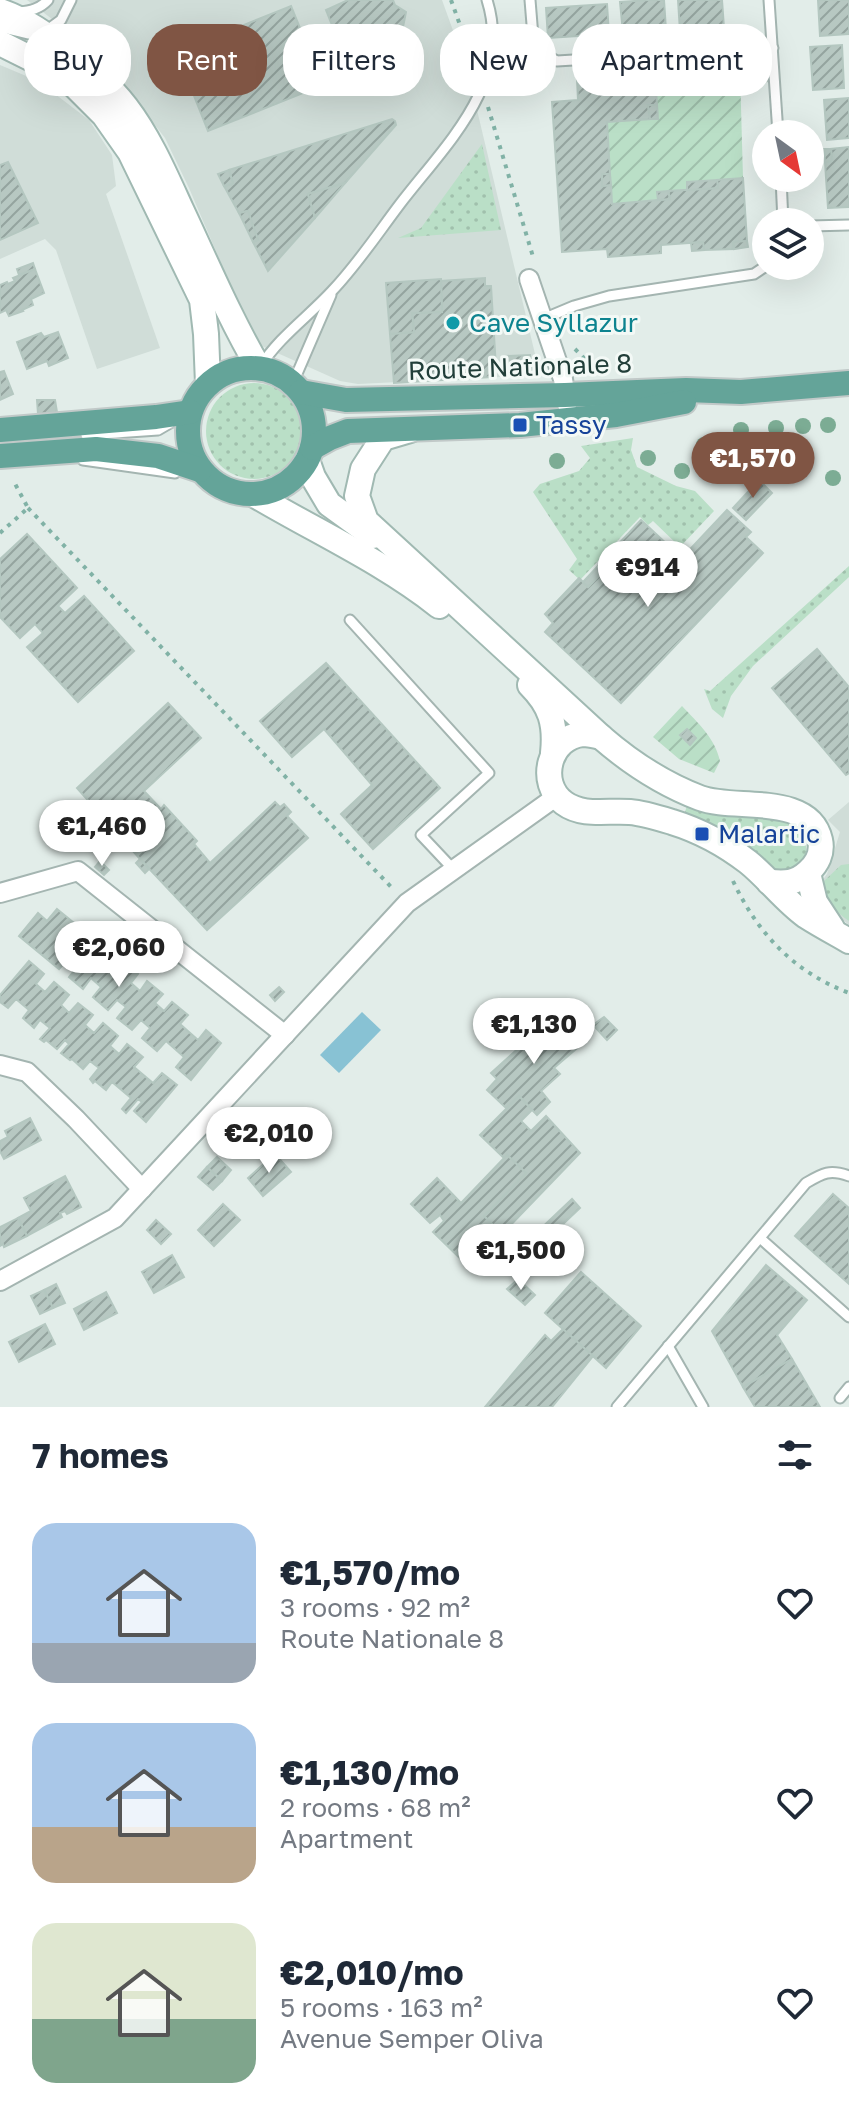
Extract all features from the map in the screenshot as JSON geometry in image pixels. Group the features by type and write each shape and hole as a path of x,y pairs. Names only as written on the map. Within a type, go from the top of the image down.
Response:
{"main road":[{"path":"5,442 158,456 206,475 224,489 253,494 269,491 285,484 298,473 310,454 313,418 309,404 297,387 277,373 259,368 241,368 223,374 208,384 197,397 187,427 193,457 206,475"},
{"name":"Route Nationale 8","path":"310,454 330,438 348,431 520,425 616,415 741,392 849,383"},
{"name":"Route Nationale 8","path":"297,387 346,400 686,390 741,392"},
{"path":"5,442 190,412"}],"street":[{"path":"1,17 29,24"},
{"path":"0,43 48,67 74,85 104,115 130,152 202,300 208,384"},
{"path":"116,96 139,125 164,172 238,331 259,368"},
{"path":"532,272 543,319 563,379 569,420"},
{"path":"413,429 383,438 363,469 357,496 366,521 601,737 645,771 704,800 769,806 806,817 819,836 821,847 818,860 808,873 790,884 769,882"},
{"path":"310,454 313,477 329,504 423,573"},
{"path":"253,494 374,561 437,603 544,699 555,730 549,781 557,796 566,804 590,812 632,812 673,822 723,845 748,862 806,915 842,937"},
{"path":"553,753 570,738 584,734 601,737"},
{"path":"0,1281 115,1218 407,903 557,796"},
{"path":"0,893 78,871 285,1035"},
{"path":"808,873 815,902 842,937"},
{"path":"0,1065 27,1072 142,1189"}],"lane":[{"path":"1,17 30,11 48,0"},
{"path":"55,24 61,20 71,0"},
{"path":"259,368 269,353 333,290 471,112 491,61 494,21 487,0"},
{"path":"530,0 534,49 557,61 773,48"},
{"path":"769,0 777,120"},
{"path":"824,226 849,225"},
{"path":"543,319 609,296 752,274"},
{"path":"297,387 333,290"},
{"path":"79,435 158,430 190,412"},
{"path":"0,441 5,442"},
{"path":"0,467 84,459 206,475"},
{"path":"350,620 489,773 421,835 453,869"},
{"path":"617,1407 806,1183 823,1173 839,1172 849,1176"},
{"path":"760,1238 849,1317"},
{"path":"668,1346 703,1407"},
{"path":"840,1398 849,1387"}],"path":[{"path":"451,0 460,24"},
{"path":"501,148 532,272"},
{"path":"13,480 28,508 407,903"},
{"path":"0,533 28,508"},
{"path":"748,911 756,924 804,970 849,993"}],"shaded area":[{"path":"27,0 442,0 451,24 440,24 440,96 474,96 540,375 358,384 340,381 255,343 165,138 131,94 131,24 59,24"},
{"path":"0,65 24,75 24,96 58,96 89,120 112,155 116,186 106,194 160,348 97,369 56,250 45,239 0,259"},
{"path":"849,802 849,925 836,914 822,894 822,881 840,832 828,820"}],"green space":[{"path":"656,96 741,96 743,178 687,182 687,190 658,192 658,200 612,204 607,122 658,119"},
{"path":"482,144 501,230 398,238 421,228"},
{"path":"254,383 272,387 288,397 298,413 302,431 298,449 288,465 272,475 254,479 236,475 220,465 210,449 206,431 210,413 220,397 236,387"},
{"path":"633,438 631,450 637,467 676,486 695,491 714,511 680,547 653,521 648,525 640,517 580,580 569,570 577,559 533,492 540,484 579,471 590,458 581,446"},
{"path":"849,566 849,577 753,666 731,696 723,718 712,709 704,689 710,691"},
{"path":"682,706 714,745 720,761 714,773 679,759 653,737"},
{"path":"688,802 792,820 806,834 804,860 783,873 772,870 683,819"},
{"path":"849,864 849,921 831,904 824,881 841,865"}],"water":[{"path":"362,1012 381,1030 339,1073 320,1055"}],"building":[{"path":"348,0 393,0 406,12 404,24 332,24 326,10"},
{"path":"664,0 666,24 622,24 620,2"},
{"path":"678,0 722,0 724,24 680,24"},
{"path":"818,0 849,0 849,34 820,36"},
{"path":"607,4 608,24 572,24 572,36 556,37 556,24 547,24 546,8"},
{"path":"291,6 298,24 283,24 283,96 296,96 208,131 194,96 267,96 267,24 246,24"},
{"path":"842,45 844,88 813,90 810,47"},
{"path":"578,96 656,96 657,105 648,105 650,119 607,122 610,174 602,174 602,186 611,185 612,204 670,199 668,191 718,188 717,180 743,178 747,241 733,242 734,249 704,250 703,242 661,245 661,253 608,257 607,249 562,252 552,102 578,100"},
{"path":"849,98 849,138 827,140 824,100"},
{"path":"648,105 657,105 658,119 650,119"},
{"path":"392,119 396,125 345,183 308,194 315,218 268,271 253,242 258,240 248,211 239,213 224,186 233,184 229,170"},
{"path":"849,147 849,207 828,208 825,162 832,161 831,149"},
{"path":"824,149 831,149 832,161 825,162"},
{"path":"8,162 38,223 0,240 0,165"},
{"path":"229,170 233,184 224,186 218,174"},
{"path":"602,174 610,174 611,185 602,186"},
{"path":"717,180 718,188 687,190 687,182"},
{"path":"345,183 315,218 308,194"},
{"path":"668,191 670,199 658,200 657,192"},
{"path":"248,211 258,240 253,242 239,213"},
{"path":"747,241 748,247 734,249 733,242"},
{"path":"703,242 704,250 692,251 691,243"},
{"path":"33,263 35,269 19,275 17,269"},
{"path":"35,269 44,293 31,299 33,305 23,311 9,316 6,310 0,313 0,285 15,281 13,278"},
{"name":"Cave Syllazur","path":"485,278 485,286 491,286 496,368 491,369 491,377 394,383 390,334 414,332 412,313 442,312 441,281"},
{"path":"441,279 442,312 412,313 414,332 390,334 386,283"},
{"path":"58,332 68,358 49,366 47,361 27,369 17,342 41,333 44,337"},
{"path":"530,355 531,375 507,376 506,356"},
{"path":"4,371 13,394 0,400 0,372"},
{"path":"37,400 55,400 57,412 38,414"},
{"path":"759,480 772,493 746,520 733,508"},
{"path":"727,510 751,532 746,537 763,553 621,703 545,632 553,623 545,614 579,578 588,587 613,561 648,594"},
{"path":"641,520 669,546 635,582 613,561 588,587 583,582"},
{"path":"27,534 77,588 58,606 65,613 84,596 134,651 78,702 27,647 43,633 35,624 20,638 0,617 0,559"},
{"path":"817,649 849,687 849,773 846,775 772,688"},
{"path":"326,663 440,788 373,849 341,814 372,785 324,729 292,757 260,721"},
{"path":"168,703 201,738 144,791 161,809 164,805 197,841 194,844 210,863 275,802 280,807 284,804 291,812 287,816 308,838 207,930 77,788"},
{"path":"687,729 696,738 690,745 680,735"},
{"path":"140,859 149,869 145,873 136,863"},
{"path":"100,861 109,870 104,875 95,867"},
{"path":"57,909 84,931 77,939 90,949 98,940 113,953 106,962 115,970 123,961 138,974 131,983 140,991 147,981 163,994 155,1003 164,1011 172,1002 188,1015 180,1024 198,1040 206,1030 221,1043 191,1080 176,1067 184,1057 166,1041 157,1051 142,1038 150,1028 141,1020 132,1030 117,1018 126,1007 117,1000 108,1010 93,997 101,987 91,978 83,989 69,977 77,967 68,959 59,969 19,936 38,913 47,921"},
{"path":"29,961 44,974 36,984 45,992 54,982 69,995 61,1005 69,1013 78,1003 93,1015 85,1025 94,1033 103,1023 118,1036 110,1046 119,1054 127,1044 143,1057 134,1067 153,1083 162,1073 177,1085 146,1122 134,1111 142,1102 138,1099 126,1113 122,1109 131,1098 112,1082 106,1090 90,1079 99,1068 90,1061 83,1069 61,1053 69,1044 65,1040 57,1049 40,1039 50,1028 40,1020 34,1028 23,1018 29,1010 16,999 8,1008 0,1002 0,995"},
{"path":"279,987 284,992 275,1001 270,995"},
{"path":"555,1015 582,1044 554,1068 560,1074 541,1091 550,1102 537,1115 519,1096 506,1108 487,1090 497,1079 491,1073"},
{"path":"604,1017 617,1030 607,1040 593,1025"},
{"path":"519,1096 532,1110 521,1121 531,1131 546,1116 580,1153 502,1234 484,1216 526,1173 507,1155 504,1158 480,1135"},
{"path":"30,1118 41,1140 4,1159 0,1141 8,1137 5,1131"},
{"path":"275,1154 291,1172 263,1196 248,1178"},
{"path":"507,1155 526,1173 484,1216 502,1234 470,1268 433,1232 444,1221 440,1215 430,1223 411,1204 437,1178 461,1203"},
{"path":"217,1157 231,1170 222,1181 207,1167"},
{"path":"207,1167 222,1181 213,1190 198,1177"},
{"path":"65,1176 81,1207 67,1214 65,1211 60,1213 62,1217 27,1236 18,1218 31,1211 24,1198"},
{"path":"833,1194 849,1208 849,1284 795,1236"},
{"path":"572,1199 580,1208 543,1243 535,1234"},
{"path":"223,1204 240,1220 214,1246 198,1230"},
{"path":"18,1218 27,1236 0,1246 0,1227"},
{"path":"156,1220 171,1234 161,1244 147,1230"},
{"path":"538,1237 542,1242 535,1250 538,1254 520,1270 511,1260"},
{"path":"172,1255 184,1277 154,1293 142,1272"},
{"path":"766,1265 807,1300 777,1335 792,1359 743,1387 712,1331"},
{"path":"581,1272 641,1326 606,1368 545,1313"},
{"path":"518,1279 535,1295 525,1305 507,1289"},
{"path":"56,1284 65,1303 53,1308 44,1290"},
{"path":"44,1290 53,1308 40,1314 31,1296"},
{"path":"106,1292 117,1313 84,1330 74,1309"},
{"path":"45,1324 55,1344 19,1362 9,1342"},
{"path":"563,1329 593,1356 552,1407 485,1407 545,1335 551,1341"},
{"path":"792,1359 820,1407 755,1407 743,1387"}],"place":[{"name":"Cave Syllazur","path":"453,323"},
{"name":"Tassy","path":"520,425"},
{"name":"Malartic","path":"702,834"}]}
